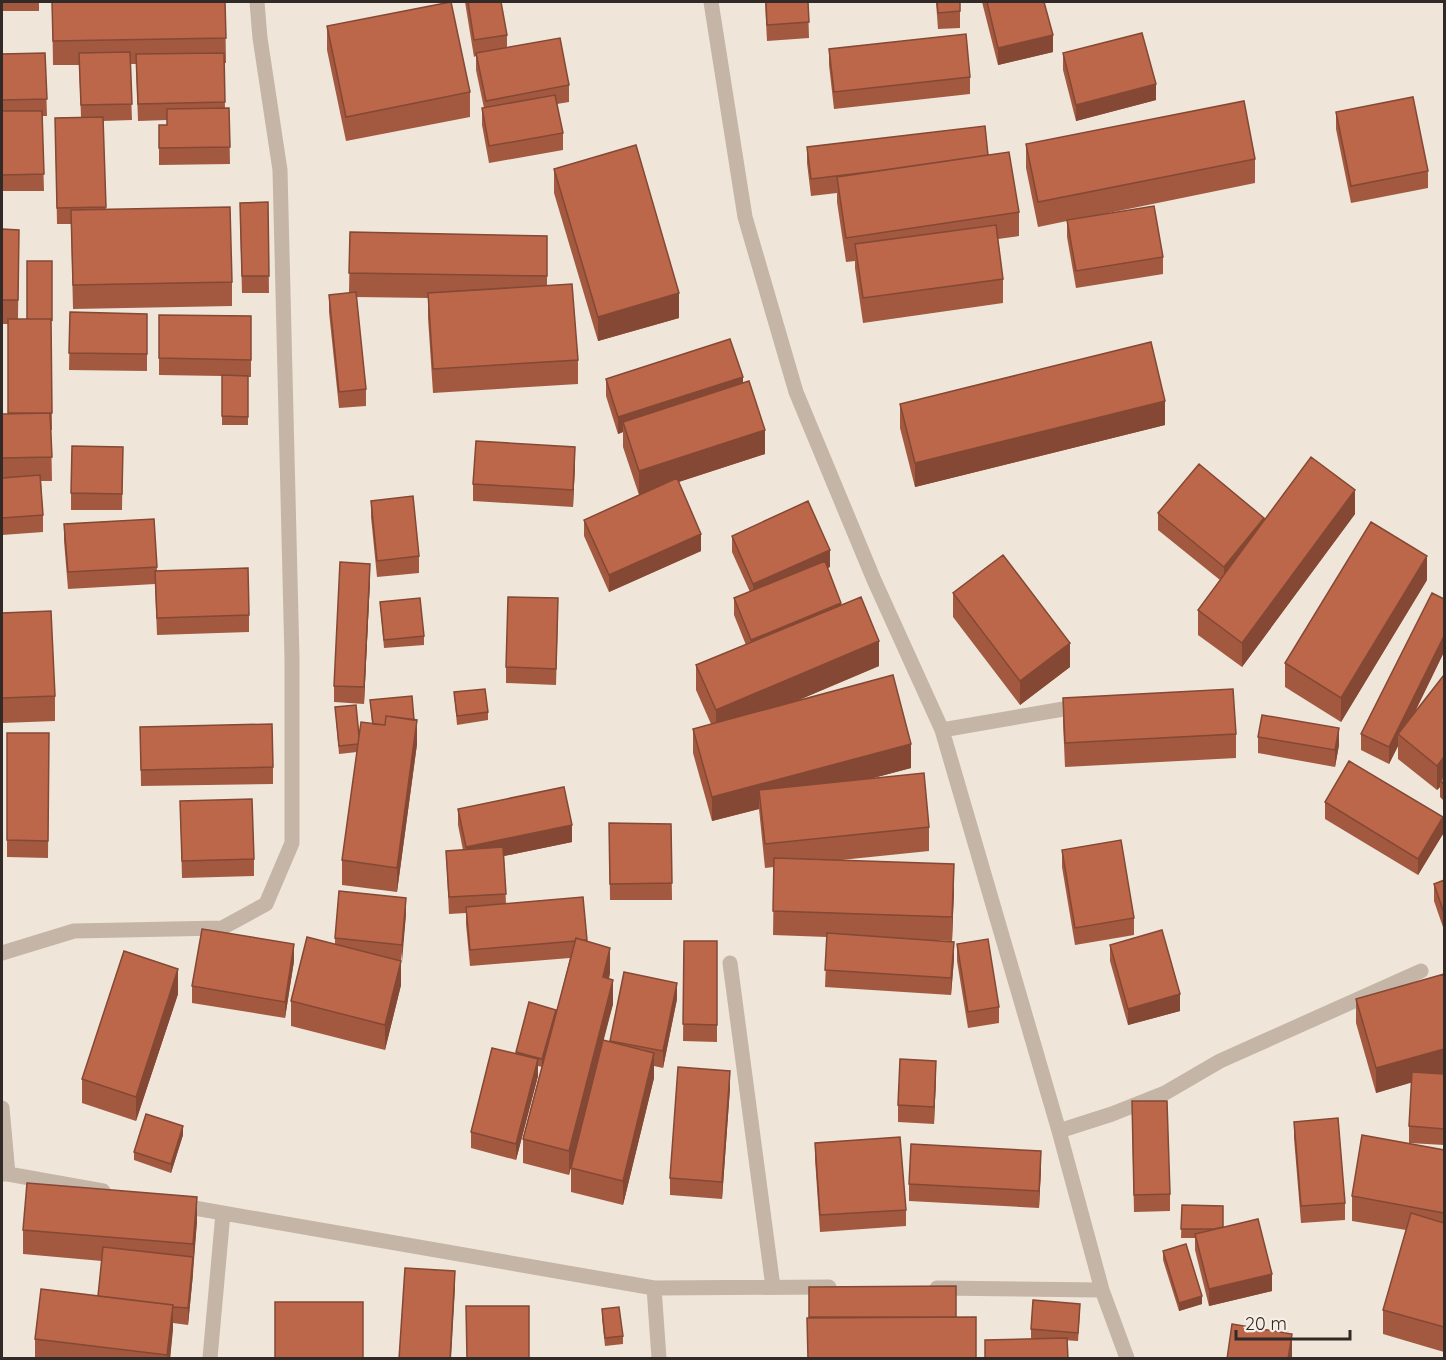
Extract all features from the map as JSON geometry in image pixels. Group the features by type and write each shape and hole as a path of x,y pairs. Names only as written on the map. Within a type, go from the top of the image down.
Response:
{"street":[{"path":"2,954 74,931 222,927 266,904 292,843 292,659 280,170 260,38 257,2"},
{"path":"711,2 745,217 796,393 874,580 942,730 1059,1131 1102,1290 1127,1359"},
{"path":"942,730 1092,704"},
{"path":"730,963 773,1287"},
{"path":"1059,1131 1112,1114 1165,1093 1220,1061 1421,971"},
{"path":"2,1108 5,1174 119,1194"},
{"path":"165,1203 654,1288 844,1287"},
{"path":"210,1359 223,1213"},
{"path":"654,1288 659,1359"},
{"path":"926,1288 1102,1290"}],"building":[{"path":"52,2 225,2 226,38 53,41"},
{"path":"451,2 470,92 346,117 327,26"},
{"path":"468,2 501,2 507,35 474,40"},
{"path":"766,2 808,2 809,22 767,25"},
{"path":"937,2 960,2 960,11 938,13"},
{"path":"987,2 1044,2 1053,35 998,48"},
{"path":"1142,33 1156,84 1076,105 1063,53"},
{"path":"966,34 970,77 834,92 829,49"},
{"path":"560,38 569,85 486,101 476,53"},
{"path":"130,52 132,104 81,105 79,53"},
{"path":"45,53 47,99 2,100 2,54"},
{"path":"224,53 225,102 138,104 136,54"},
{"path":"555,95 563,133 489,146 482,108"},
{"path":"1413,97 1428,171 1351,186 1336,112"},
{"path":"1244,101 1255,159 1038,202 1026,144"},
{"path":"229,108 230,147 159,148 159,125 167,125 167,109"},
{"path":"2,111 42,111 44,174 2,175"},
{"path":"103,117 106,207 57,208 55,118"},
{"path":"985,126 988,155 811,179 807,147"},
{"path":"636,145 679,293 598,317 554,169"},
{"path":"1009,152 1019,212 846,238 837,177"},
{"path":"268,202 269,276 242,276 240,203"},
{"path":"1154,206 1163,257 1076,271 1067,220"},
{"path":"230,207 232,282 73,285 71,210"},
{"path":"996,225 1003,279 863,298 855,244"},
{"path":"2,229 19,230 18,300 2,300"},
{"path":"350,232 547,236 547,276 349,273"},
{"path":"27,261 52,261 52,321 51,319 27,319"},
{"path":"572,284 578,360 433,369 428,293"},
{"path":"356,292 366,389 339,392 329,295"},
{"path":"70,312 147,314 147,354 69,353"},
{"path":"159,315 251,316 251,360 159,358"},
{"path":"8,319 51,319 52,413 8,413"},
{"path":"730,339 743,377 618,417 606,379"},
{"path":"1151,342 1165,401 915,463 900,404"},
{"path":"222,375 248,376 248,417 222,416"},
{"path":"749,381 765,430 639,471 623,422"},
{"path":"50,413 52,457 2,458 2,414"},
{"path":"476,441 575,447 573,490 473,484"},
{"path":"72,446 123,447 122,494 71,493"},
{"path":"1311,457 1355,490 1242,643 1198,610"},
{"path":"1199,464 1264,518 1224,567 1158,513"},
{"path":"40,475 43,515 2,518 2,478"},
{"path":"677,478 701,534 609,575 584,520"},
{"path":"413,496 419,556 377,561 371,501"},
{"path":"808,501 830,550 753,584 732,536"},
{"path":"154,519 157,567 68,572 64,524"},
{"path":"1371,522 1427,556 1341,698 1285,663"},
{"path":"1003,555 1070,643 1020,681 953,593"},
{"path":"825,561 841,603 751,640 734,598"},
{"path":"340,562 370,564 364,687 334,686"},
{"path":"248,568 249,615 157,618 155,571"},
{"path":"1432,593 1444,599 1444,636 1389,747 1361,734"},
{"path":"508,597 558,598 556,669 506,667"},
{"path":"861,597 879,641 716,710 696,665"},
{"path":"420,598 424,636 384,640 380,602"},
{"path":"51,611 55,696 2,698 2,613"},
{"path":"893,675 911,744 712,797 693,729"},
{"path":"1444,675 1444,757 1437,766 1398,734"},
{"path":"485,689 488,712 457,716 454,692"},
{"path":"1233,689 1236,734 1065,743 1063,698"},
{"path":"412,696 414,720 386,716 385,725 373,724 370,700"},
{"path":"356,705 358,744 339,746 335,707"},
{"path":"1262,715 1339,728 1335,750 1258,737"},
{"path":"386,716 417,720 397,868 342,860 361,722 385,725"},
{"path":"272,724 273,767 141,770 140,727"},
{"path":"7,733 49,733 48,841 7,840"},
{"path":"1349,761 1443,817 1418,859 1325,802"},
{"path":"924,773 929,827 765,844 759,790"},
{"path":"564,787 572,825 466,847 458,809"},
{"path":"252,799 254,859 182,861 180,801"},
{"path":"609,823 671,824 672,883 610,884"},
{"path":"1121,840 1134,918 1075,928 1062,850"},
{"path":"503,847 506,894 449,897 446,851"},
{"path":"774,858 954,864 952,917 773,911"},
{"path":"1444,880 1444,913 1434,884"},
{"path":"339,891 406,898 402,945 335,938"},
{"path":"583,897 587,940 576,938 575,941 470,950 466,907"},
{"path":"202,929 294,944 285,1002 192,986"},
{"path":"1162,930 1180,994 1128,1009 1110,945"},
{"path":"827,933 954,942 951,978 825,970"},
{"path":"307,937 401,961 385,1025 291,1001"},
{"path":"576,938 610,948 603,977 613,980 569,1151 523,1139"},
{"path":"988,939 999,1007 968,1012 957,944"},
{"path":"684,941 717,941 717,1025 683,1024"},
{"path":"124,951 178,969 136,1097 82,1079"},
{"path":"624,972 677,983 663,1051 610,1041"},
{"path":"1444,974 1444,1049 1376,1068 1356,999"},
{"path":"529,1002 556,1010 542,1059 516,1052"},
{"path":"603,1040 654,1053 623,1181 571,1168"},
{"path":"492,1048 538,1059 516,1144 471,1132"},
{"path":"900,1059 936,1061 934,1107 898,1105"},
{"path":"678,1067 730,1071 722,1182 670,1178"},
{"path":"1412,1072 1444,1074 1444,1129 1409,1126"},
{"path":"1132,1101 1167,1101 1170,1194 1134,1195"},
{"path":"146,1114 183,1126 171,1164 134,1152"},
{"path":"1338,1118 1345,1203 1301,1206 1294,1122"},
{"path":"1362,1135 1444,1150 1444,1213 1352,1196"},
{"path":"900,1137 906,1210 820,1215 815,1143"},
{"path":"911,1144 1041,1151 1039,1191 909,1184"},
{"path":"27,1183 197,1197 193,1244 23,1230"},
{"path":"1182,1205 1223,1206 1223,1227 1181,1229"},
{"path":"1411,1213 1444,1223 1444,1327 1383,1310"},
{"path":"1258,1219 1272,1274 1209,1289 1195,1234"},
{"path":"1186,1244 1202,1296 1179,1303 1163,1251"},
{"path":"103,1247 193,1257 188,1308 98,1296"},
{"path":"405,1268 455,1271 450,1359 399,1359"},
{"path":"956,1286 956,1317 809,1317 809,1287"},
{"path":"41,1289 173,1305 167,1355 35,1339"},
{"path":"1033,1300 1080,1304 1078,1333 1031,1329"},
{"path":"275,1302 363,1302 363,1359 275,1359"},
{"path":"466,1306 529,1306 529,1359 467,1359"},
{"path":"619,1307 623,1336 605,1338 602,1309"},
{"path":"976,1317 976,1359 808,1359 807,1318"},
{"path":"1232,1324 1292,1334 1288,1359 1227,1359"},
{"path":"1067,1338 1068,1359 985,1359 985,1340"}]}
